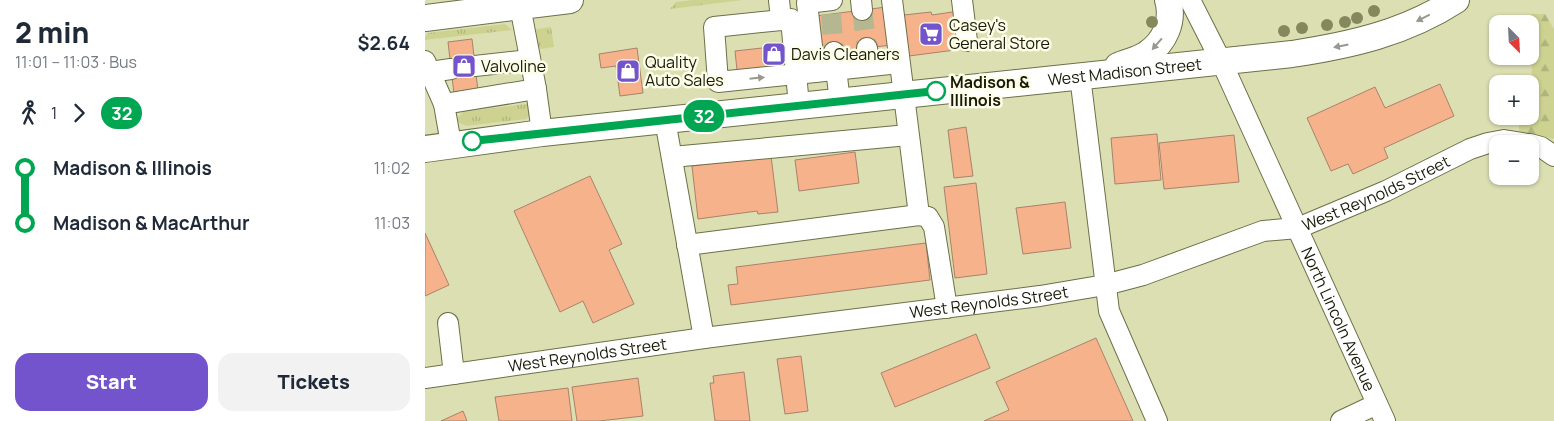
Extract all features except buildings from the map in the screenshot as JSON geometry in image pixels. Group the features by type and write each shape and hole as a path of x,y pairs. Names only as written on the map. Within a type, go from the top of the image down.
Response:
{"main road":[{"path":"425,18 504,5 570,0"},
{"path":"1089,75 1146,55 1159,43 1168,27 1171,11 1168,0"},
{"name":"West Madison Street","path":"425,148 542,133 1089,75 1223,63 1341,47 1370,40 1421,20 1456,0"}],"street":[{"path":"779,0 781,20"},
{"path":"892,0 919,216"},
{"path":"962,0 967,41"},
{"name":"North Lincoln Avenue","path":"1190,0 1223,63 1381,413"},
{"path":"799,106 806,73 807,3 830,4"},
{"path":"504,5 530,60 542,133"},
{"path":"806,73 791,19 714,27 718,82 806,73 836,61 868,57 899,62"},
{"path":"475,66 530,60"},
{"path":"836,61 840,102"},
{"path":"427,66 451,69"},
{"path":"427,66 444,104 451,144"},
{"path":"1089,75 1105,285 1109,311 1157,421"},
{"path":"444,104 536,89"},
{"path":"665,120 704,338"},
{"path":"672,157 908,135"},
{"name":"West Reynolds Street","path":"425,378 704,338 1040,296 1105,285 1143,275 1263,231 1298,228 1386,191 1470,149 1489,143"},
{"name":"West Reynolds Street","path":"1539,146 1554,156"},
{"path":"687,245 919,216 928,217 934,227 947,308"},
{"path":"448,324 454,374"},
{"path":"1341,421 1381,413"}],"green space":[{"path":"743,0 670,9 676,2"},
{"path":"1545,14 1554,29 1554,139 1519,131 1519,125 1539,125 1539,75 1532,75 1532,65 1539,65 1539,15 1531,15"},
{"path":"505,24 512,30 425,40 428,33"},
{"path":"551,27 554,47 541,49 537,47 532,30"},
{"path":"533,103 533,113 526,119 466,126 458,122 457,119 463,112"}],"tunnel":[{"path":"862,10 867,48"},
{"path":"831,14 834,52"}],"bus line":[{"name":"32","path":"472,141 936,91"}],"place":[{"name":"Casey's General Store","path":"931,34"},
{"name":"Davis Cleaners","path":"774,54"},
{"name":"Valvoline","path":"464,66"},
{"name":"Quality Auto Sales","path":"628,71"},
{"name":"Madison & Illinois","path":"936,91"}]}
